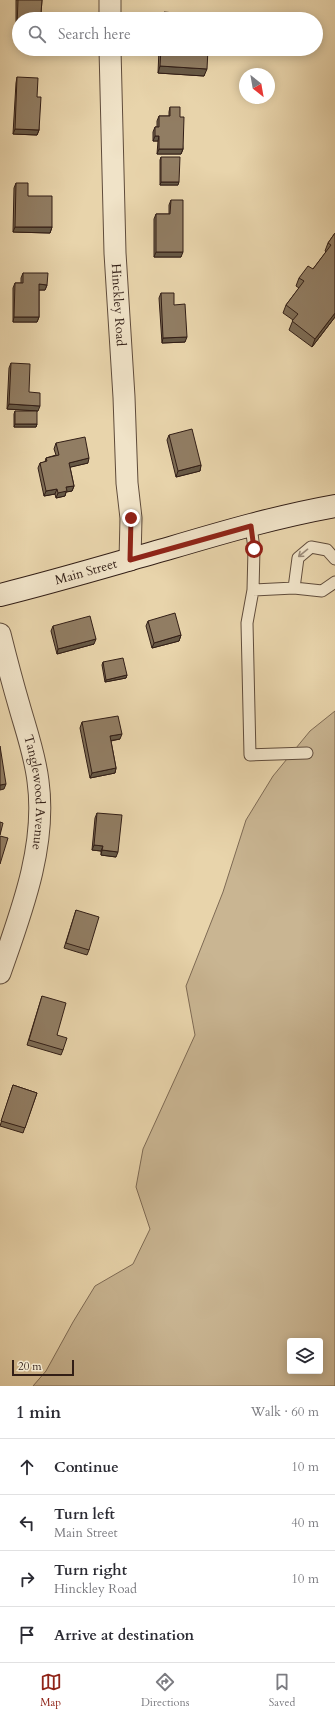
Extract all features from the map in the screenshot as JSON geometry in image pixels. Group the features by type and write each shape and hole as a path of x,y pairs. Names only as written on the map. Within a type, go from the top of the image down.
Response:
{"main road":[{"name":"Main Street","path":"0,595 251,526 335,506"}],"street":[{"path":"110,0 110,12"},
{"name":"Hinckley Road","path":"110,56 115,253 124,397 127,483 131,518 130,560"},
{"name":"Tanglewood Avenue","path":"0,634 28,735 38,782 39,821 36,853 25,901 0,973"}],"lane":[{"path":"251,526 254,549 252,590 247,623 250,755 307,753"},
{"path":"294,588 298,558 311,547 327,550 335,559"},
{"path":"252,590 294,588 322,591 335,582"}],"shaded area":[{"path":"335,711 335,1386 33,1386 46,1371 95,1286 133,1264 150,1229 136,1187 143,1149 195,1035 186,986 223,892 246,820 273,776 310,731"}],"building":[{"path":"18,0 42,0 41,12 18,12"},
{"path":"161,56 208,56 207,69 160,66"},
{"path":"17,77 38,78 37,97 41,97 39,130 15,129"},
{"path":"170,107 180,107 180,117 184,117 183,149 159,149 159,136 155,136 155,127 159,127 159,116 170,116"},
{"path":"161,157 180,157 179,182 161,182"},
{"path":"16,183 28,183 28,196 52,196 52,227 15,227"},
{"path":"171,200 183,200 183,252 156,252 156,214 170,214"},
{"path":"335,233 335,313 315,339 292,321 298,314 286,305 304,281 299,278 308,266 313,269 331,245 328,243"},
{"path":"23,273 48,273 47,285 39,284 39,317 14,317 15,283 23,283"},
{"path":"161,293 174,293 174,305 185,304 187,337 163,338"},
{"path":"11,363 30,364 29,392 40,393 40,406 9,404"},
{"path":"15,411 37,411 37,424 15,424"},
{"path":"192,429 201,465 178,471 169,435"},
{"path":"85,437 89,458 69,463 74,486 66,487 67,491 58,493 57,489 46,491 40,463 47,461 46,458 59,455 56,443"},
{"path":"175,613 181,635 154,643 148,621"},
{"path":"90,616 96,639 58,649 53,626"},
{"path":"123,658 127,675 106,680 103,662"},
{"path":"118,716 122,734 110,736 116,768 92,773 82,722"},
{"path":"0,746 6,784 0,785"},
{"path":"97,813 122,815 118,852 102,850 103,846 94,845"},
{"path":"0,822 3,823 0,835"},
{"path":"0,836 8,838 0,864"},
{"path":"76,910 99,917 89,950 66,943"},
{"path":"42,996 66,1003 57,1035 67,1038 63,1050 29,1040"},
{"path":"13,1085 37,1093 25,1128 1,1121"}],"route":[{"path":"131,518 130,560 218,534 251,526 254,549"}]}
